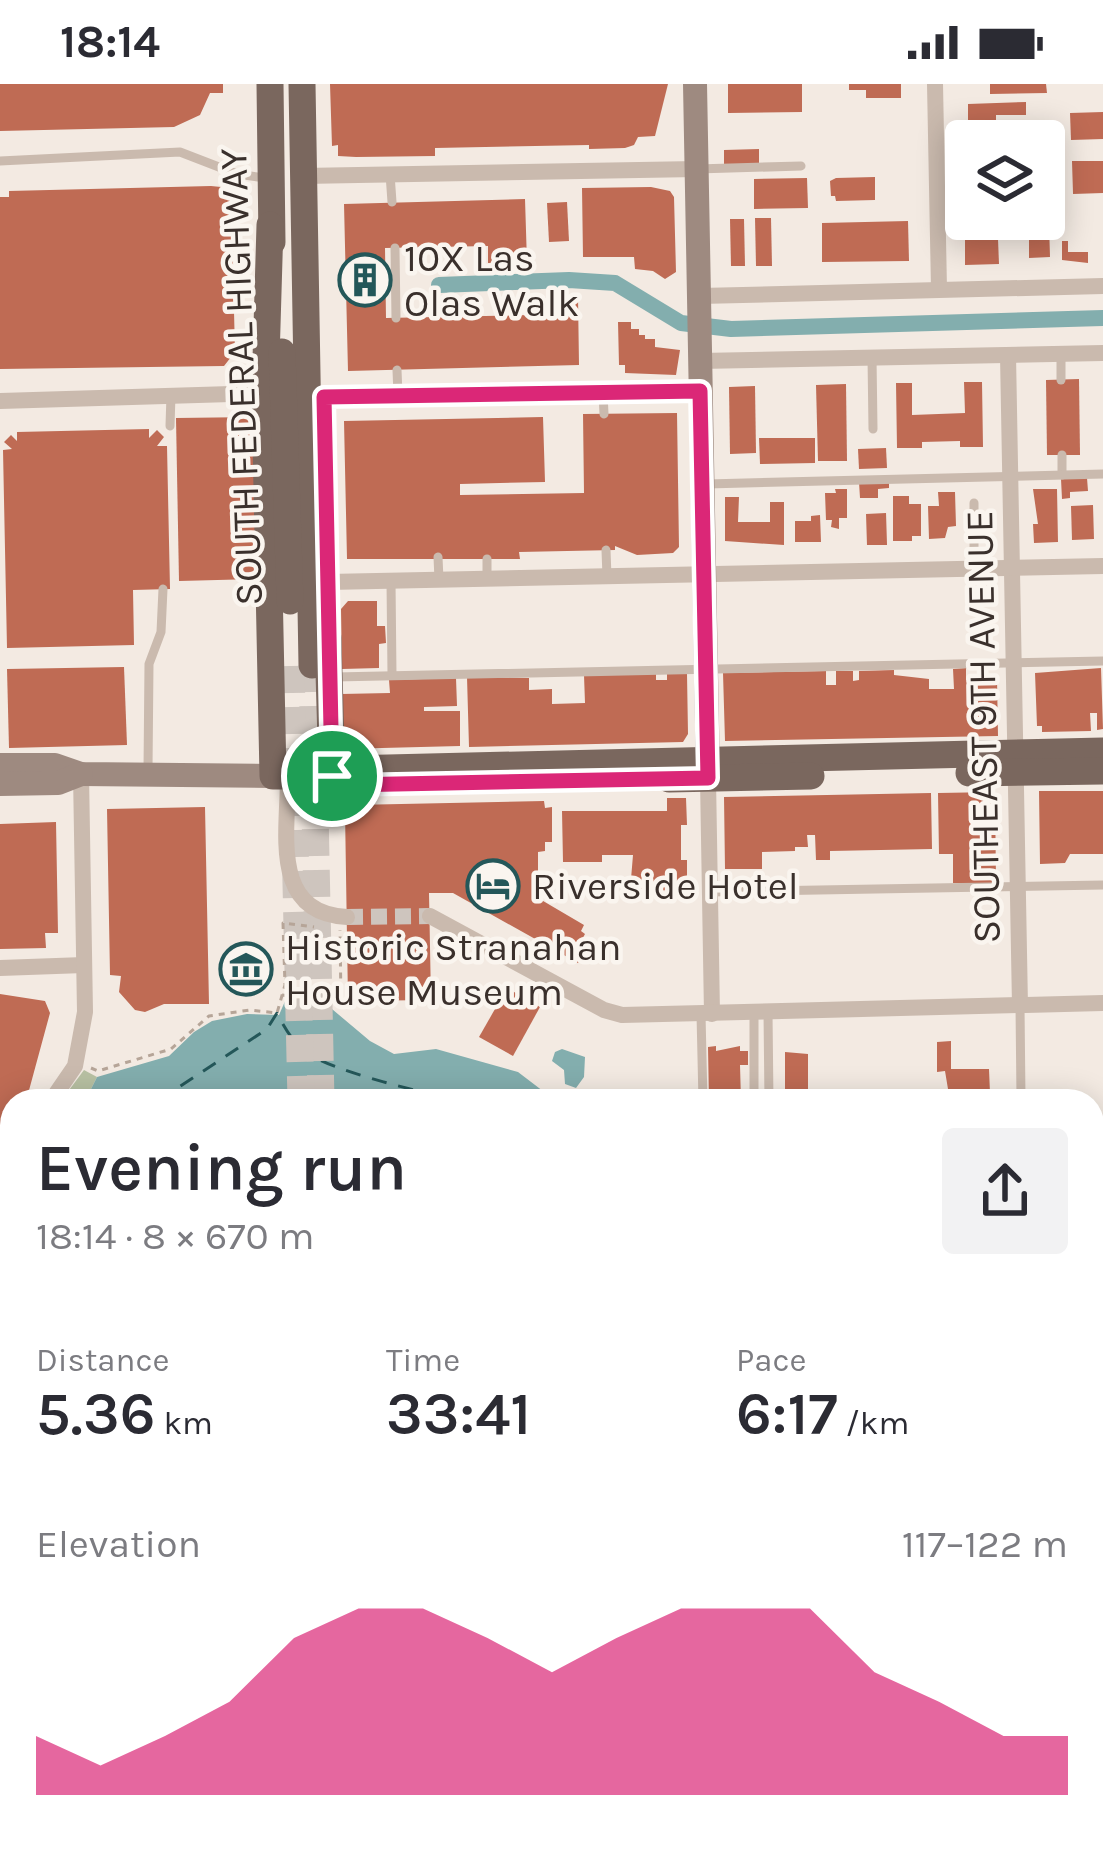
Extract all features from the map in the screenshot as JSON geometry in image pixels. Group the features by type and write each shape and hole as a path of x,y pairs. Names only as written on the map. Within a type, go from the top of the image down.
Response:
{"main road":[{"name":"SOUTH FEDERAL HIGHWAY","path":"269,84 270,225 310,669"},
{"name":"SOUTH FEDERAL HIGHWAY","path":"302,84 310,669"},
{"path":"695,84 708,769"},
{"path":"270,225 261,558 281,777"},
{"path":"304,228 316,274 328,582 310,669 332,776"},
{"path":"0,766 55,764 80,774 332,776 346,785 708,769 1016,763 1103,752"},
{"path":"1016,763 1103,771"},
{"path":"0,784 58,783 80,774"}],"street":[{"path":"935,84 938,289"},
{"path":"303,176 697,169"},
{"path":"700,302 1103,286"},
{"path":"700,352 872,357 1103,352"},
{"name":"SOUTHEAST 9TH AVENUE","path":"1008,356 1020,1006"},
{"path":"324,397 700,391"},
{"path":"0,401 266,393"},
{"path":"328,582 1103,566"},
{"path":"706,1015 708,769"},
{"path":"59,1089 75,1066 85,1012 80,774"},
{"path":"281,777 289,881 323,921 344,922"},
{"path":"430,916 611,1014 1103,1003"},
{"path":"0,968 84,965"}],"lane":[{"path":"0,161 180,152 237,174 270,179"},
{"path":"697,169 801,166"},
{"path":"390,174 392,202"},
{"path":"395,248 396,318"},
{"path":"1060,354 1060,380"},
{"path":"872,357 873,429"},
{"path":"397,370 398,396"},
{"path":"603,393 604,414"},
{"path":"170,426 171,394"},
{"path":"1061,455 1062,475"},
{"path":"701,484 1103,474"},
{"path":"974,503 974,568"},
{"path":"606,550 607,577"},
{"path":"438,557 439,580"},
{"path":"487,560 487,580"},
{"path":"391,581 392,675"},
{"path":"148,775 149,664 161,632 163,589"},
{"path":"310,669 392,675 1103,661"},
{"path":"710,892 1103,885"},
{"name":"SOUTHEAST 9TH AVENUE","path":"1020,1006 1021,1089"},
{"path":"755,1089 761,1013"},
{"path":"761,1013 768,1089"},
{"path":"703,1089 706,1015"}],"path":[{"path":"90,1067 98,1071 171,1049 208,1016 250,1010 277,1013 282,995 283,923 323,921"},
{"path":"282,995 341,1003 344,922"}],"green space":[{"path":"84,1070 97,1077 91,1089 70,1089"}],"water":[{"path":"286,999 326,1004 370,1041 394,1054 436,1049 518,1072 540,1089 91,1089 97,1077 169,1056 212,1021 247,1014 279,1015"},
{"path":"562,1049 585,1057 584,1077 576,1088 565,1084 564,1070 552,1061"}],"building":[{"path":"0,84 223,84 223,93 210,93 200,115 174,127 0,131"},
{"path":"330,84 668,84 655,136 638,137 625,148 435,148 435,156 356,157 338,156 338,145 332,146"},
{"path":"728,84 802,84 802,112 728,113"},
{"path":"849,84 901,84 901,98 866,98 866,90 849,90"},
{"path":"990,84 1046,84 1047,93 990,94"},
{"path":"1026,102 1026,115 968,120 968,104"},
{"path":"1103,112 1103,139 1071,140 1070,113"},
{"path":"759,149 759,164 724,164 724,150"},
{"path":"1072,161 1103,161 1103,193 1073,194"},
{"path":"875,177 875,200 836,201 831,196 830,181 836,178"},
{"path":"807,178 808,208 754,209 754,179"},
{"path":"231,188 235,352 224,366 0,369 0,197 9,197 9,191"},
{"path":"582,188 670,191 674,197 676,272 665,279 653,271 635,269 634,257 583,257"},
{"name":"10X Las Olas Walk","path":"525,199 527,262 488,263 488,246 385,248 386,318 532,315 532,298 578,297 579,365 348,371 344,204"},
{"path":"567,202 569,241 549,242 547,203"},
{"path":"755,218 771,218 772,266 756,266"},
{"path":"730,219 744,219 745,266 731,266"},
{"path":"908,221 909,261 822,262 822,223"},
{"path":"965,240 998,240 999,264 965,265"},
{"path":"1029,240 1050,240 1050,257 1029,258"},
{"path":"1062,241 1068,241 1068,252 1088,252 1088,263 1062,260"},
{"path":"618,322 631,322 631,329 639,329 639,335 655,339 655,347 680,350 676,375 625,373 625,365 619,365"},
{"path":"1079,379 1080,455 1047,455 1046,380"},
{"path":"964,382 982,382 983,447 960,447 960,441 897,448 896,383 912,383 912,415 965,413"},
{"path":"846,384 847,461 818,461 816,385"},
{"path":"755,386 756,453 730,454 729,387"},
{"path":"677,413 679,547 673,553 637,555 615,546 615,550 519,552 520,559 347,559 344,421 543,417 545,482 460,484 460,495 584,493 583,414"},
{"path":"255,417 257,579 179,581 176,418"},
{"path":"149,429 149,438 157,430 164,437 157,446 167,446 170,589 133,590 134,645 7,648 3,450 12,449 4,442 11,435 17,441 17,432"},
{"path":"759,438 815,438 815,463 760,464"},
{"path":"886,448 887,468 859,469 858,449"},
{"path":"1087,478 1088,491 1070,492 1070,498 1062,499 1061,479"},
{"path":"859,482 889,482 889,488 878,489 878,498 860,498"},
{"path":"835,489 847,489 847,518 839,518 839,529 826,520 825,493 836,493"},
{"path":"1033,489 1057,489 1058,542 1034,543 1033,524 1038,524"},
{"path":"938,492 955,492 956,526 948,527 945,538 929,539 928,506 939,506"},
{"path":"893,496 909,496 909,504 921,504 921,536 912,536 912,541 893,541"},
{"path":"725,497 739,497 738,522 770,522 770,502 784,502 784,545 725,541"},
{"path":"1093,505 1094,539 1072,540 1071,506"},
{"path":"886,513 887,545 867,545 866,514"},
{"path":"820,515 821,542 795,542 795,521 811,521 811,516"},
{"path":"348,601 377,601 377,626 385,626 386,643 379,644 379,668 342,669 341,609"},
{"path":"124,667 127,745 9,748 7,669"},
{"path":"966,668 966,680 997,679 998,736 725,741 723,673 826,671 826,685 836,685 836,671 853,671 853,681 859,680 859,671 894,670 894,675 929,679 929,689 954,689 953,669"},
{"path":"1101,668 1103,729 1097,730 1097,713 1090,713 1091,731 1042,732 1042,726 1037,726 1035,673"},
{"path":"656,673 656,680 667,680 667,674 687,674 688,734 683,742 469,747 467,677 529,678 529,690 552,689 552,704 585,703 584,675"},
{"path":"456,678 457,706 424,707 424,711 460,711 460,746 343,749 341,694 390,693 389,680"},
{"path":"1039,791 1103,791 1103,854 1070,854 1065,863 1040,864"},
{"path":"995,792 996,883 953,883 953,854 939,854 938,793"},
{"path":"931,793 932,849 830,851 830,860 816,860 815,835 807,835 808,847 762,852 762,869 725,869 724,797"},
{"path":"667,798 686,798 681,860 687,860 687,885 680,885 680,890 630,891 633,855 602,855 602,862 563,862 562,811 667,811"},
{"path":"544,801 545,808 552,807 552,842 545,842 545,851 538,852 538,898 584,925 579,945 586,948 578,963 453,893 429,893 431,1000 348,1001 345,811 353,805"},
{"path":"205,807 209,1004 164,1004 145,1012 135,1010 119,992 121,976 110,975 107,809"},
{"path":"56,822 58,933 45,933 46,948 0,949 0,824"},
{"path":"254,945 254,952 262,952 263,982 230,985 229,956 239,956 239,946"},
{"path":"507,988 540,1007 513,1056 479,1037"},
{"path":"0,994 45,1001 50,1013 29,1089 0,1089"},
{"path":"951,1041 951,1069 989,1069 990,1089 948,1089 945,1071 937,1072 937,1042"},
{"path":"716,1046 716,1051 740,1046 740,1051 748,1051 748,1065 740,1065 741,1089 709,1089 708,1047"},
{"path":"785,1052 808,1054 808,1089 785,1089"}],"waterway":[{"path":"439,285 615,283 681,323 731,329 1103,318"}],"ferry route":[{"path":"176,1089 267,1029 277,1013 296,1043 318,1059 413,1089"}],"tunnel":[{"path":"312,665 321,1089"},
{"path":"291,666 301,1089"},
{"path":"347,917 430,916"}],"place":[{"name":"10X Las Olas Walk","path":"365,280"},
{"name":"Riverside Hotel","path":"493,886"},
{"name":"Historic Stranahan House Museum","path":"246,969"}],"route":[{"path":"700,391 708,778 346,785 332,776 324,397 700,391"}]}
